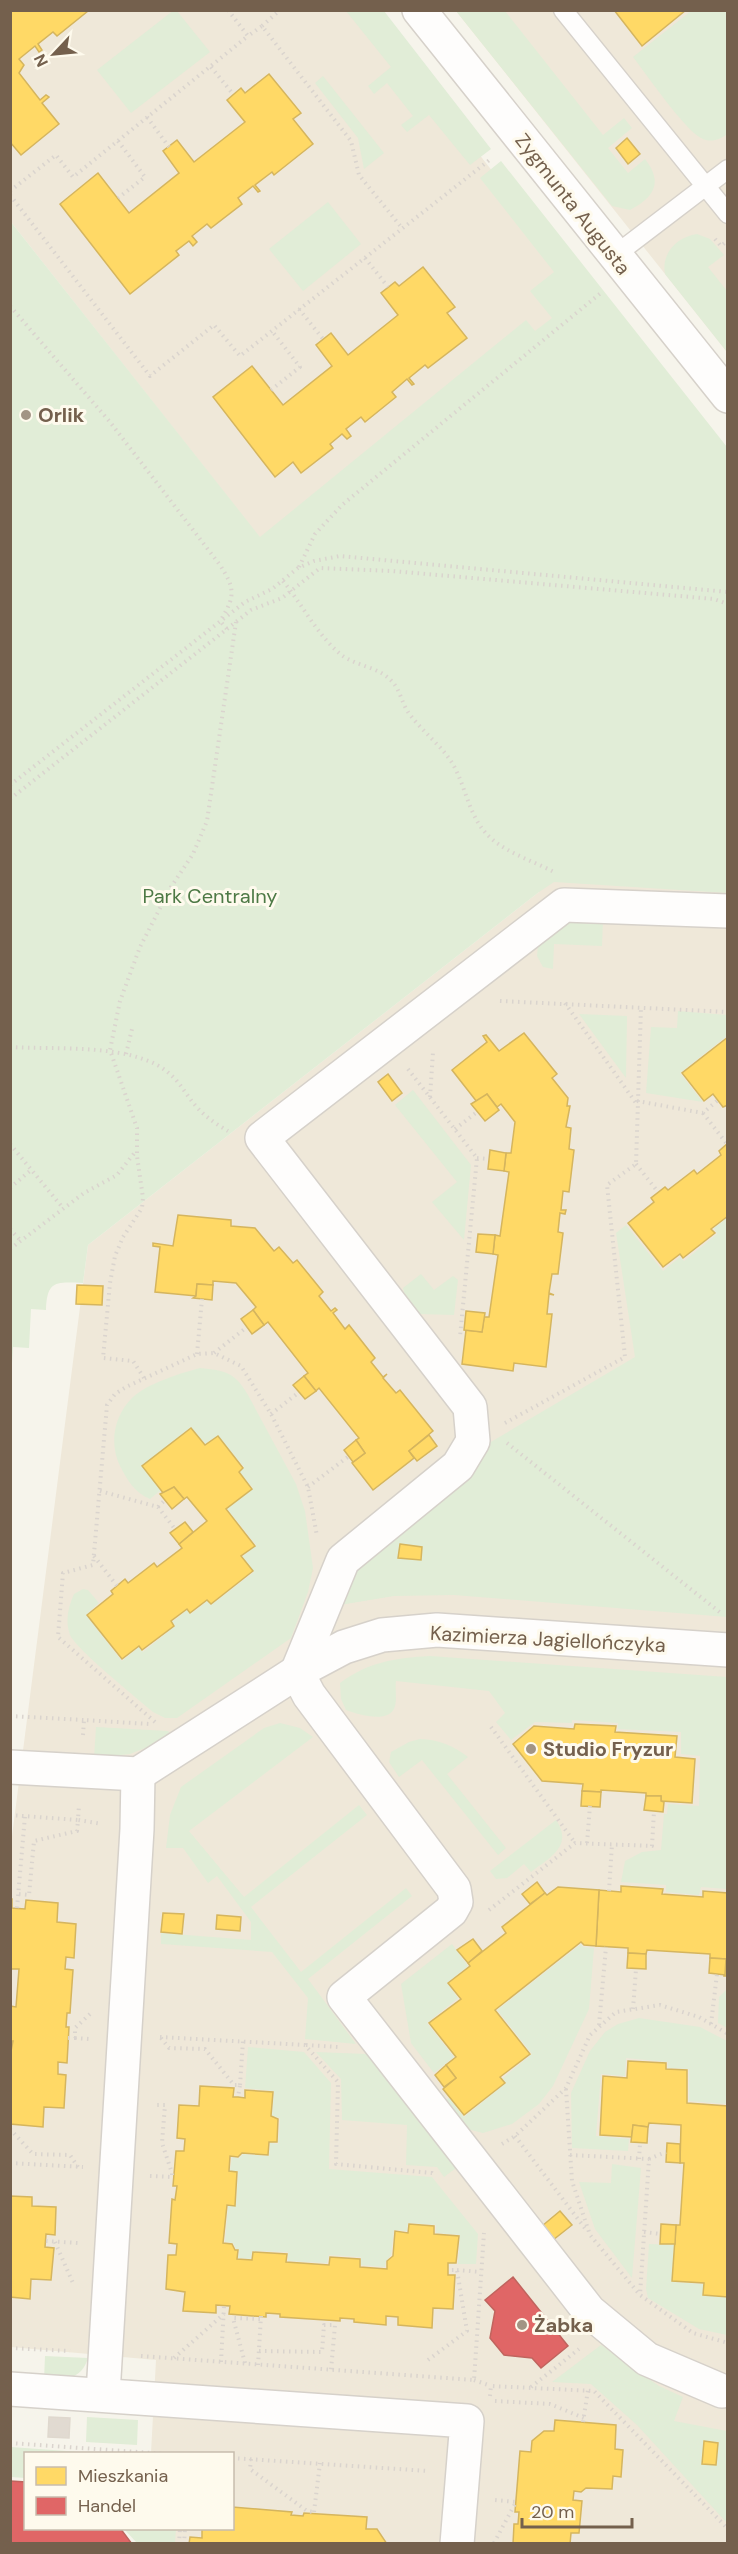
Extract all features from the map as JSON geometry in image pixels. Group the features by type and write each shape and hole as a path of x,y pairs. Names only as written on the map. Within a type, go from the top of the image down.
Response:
{"street":[{"name":"Zygmunta Augusta","path":"419,10 728,396"},
{"path":"722,2391 647,2359 589,2311 344,1997 451,1911 456,1902 454,1890 309,1695 297,1672 343,1560 458,1466 483,1436 470,1407 262,1138 564,905 728,911"},
{"name":"Kazimierza Jagiellończyka","path":"138,1774 297,1672 344,1647 381,1635 438,1630 728,1650"},
{"path":"10,1767 138,1774 137,1829 103,2394"},
{"path":"10,2389 467,2421 457,2544"}],"lane":[{"path":"563,10 728,214"},
{"path":"614,256 728,169"}],"path":[{"path":"228,10 248,36"},
{"path":"280,10 73,177 56,155 10,193 150,376 214,325 240,356 497,154"},
{"path":"262,26 351,141 359,175 402,229"},
{"path":"211,67 233,94"},
{"path":"147,117 169,147"},
{"path":"118,141 145,177 118,198"},
{"path":"713,237 721,246 728,241"},
{"path":"365,258 388,287"},
{"path":"298,568 315,534 342,505 602,292"},
{"path":"10,306 110,422 231,581 233,594 220,621"},
{"path":"299,309 323,339"},
{"path":"271,390 300,367 272,331"},
{"path":"10,785 245,602 273,589 298,568 314,561 340,556 728,592"},
{"path":"10,800 251,610 282,598 320,568 392,571 714,598 728,604"},
{"path":"283,581 320,632 340,654 352,663 385,674 396,685 405,709 446,754 455,768 470,810 479,826 493,840 566,879 570,891 569,905"},
{"path":"220,621 227,629"},
{"path":"144,1378 132,1361 103,1358 110,1283 116,1256 123,1238 142,1208 137,1128 110,1050 120,1001 140,947 153,918 193,854 207,821 236,622"},
{"path":"496,1001 641,1006 728,1012"},
{"path":"565,1003 637,1102 703,1113 727,1144"},
{"path":"641,1006 636,1164 658,1192"},
{"path":"126,1053 132,1029"},
{"path":"430,1098 434,1044"},
{"path":"10,1047 110,1050 126,1053 172,1075 196,1107 216,1124 243,1139 262,1138"},
{"path":"406,1067 477,1158 460,1342 434,1361"},
{"path":"703,1113 718,1100"},
{"path":"455,1129 477,1112"},
{"path":"10,1144 63,1208"},
{"path":"10,1249 84,1193 117,1175 137,1150"},
{"path":"477,1158 489,1159"},
{"path":"636,1164 607,1185 625,1357 483,1436 728,1618"},
{"path":"10,1188 31,1170"},
{"path":"10,1229 21,1241"},
{"path":"470,1242 477,1243"},
{"path":"197,1354 202,1299"},
{"path":"213,1353 247,1327"},
{"path":"157,1724 58,1637 63,1572 93,1565 107,1405 115,1394 197,1354 213,1353 241,1366 271,1414 308,1487 318,1541"},
{"path":"271,1414 298,1393"},
{"path":"308,1487 348,1456"},
{"path":"100,1491 158,1507 175,1529"},
{"path":"158,1507 165,1500"},
{"path":"94,1556 117,1586"},
{"path":"10,1716 84,1720"},
{"path":"490,1727 575,1843"},
{"path":"587,1843 590,1806"},
{"path":"483,1915 575,1843 652,1845 654,1811"},
{"path":"17,1908 25,1816"},
{"path":"19,1894 29,1895 34,1841 77,1831 78,1820"},
{"path":"609,1891 612,1844"},
{"path":"525,1882 530,1888"},
{"path":"599,2025 606,1947"},
{"path":"633,2009 636,1969"},
{"path":"711,2024 717,1974"},
{"path":"124,2036 305,2044 338,2082 336,2163 432,2172 443,2184 514,2136 566,2088 590,2035 616,2012 660,2006 699,2018 728,2034"},
{"path":"75,2028 75,2038"},
{"path":"160,2037 169,2049 206,2049 234,2085 240,2085"},
{"path":"68,2038 86,2038"},
{"path":"238,2097 243,2041"},
{"path":"566,2088 572,2181 590,2235"},
{"path":"144,2104 165,2105 162,2143 173,2176 147,2176"},
{"path":"12,2129 33,2154 70,2156 79,2167"},
{"path":"514,2136 590,2235 640,2295 693,2333 728,2343"},
{"path":"639,2158 640,2143"},
{"path":"570,2155 649,2159 666,2152"},
{"path":"640,2295 649,2159"},
{"path":"10,2163 87,2168"},
{"path":"474,2380 484,2232 477,2224"},
{"path":"644,2232 660,2234"},
{"path":"46,2241 70,2243"},
{"path":"55,2242 77,2293"},
{"path":"448,2270 481,2272"},
{"path":"428,2360 467,2331 457,2270"},
{"path":"221,2362 224,2306"},
{"path":"173,2358 224,2314"},
{"path":"245,2364 233,2318 261,2318 258,2365"},
{"path":"259,2351 322,2352 324,2325 335,2323 331,2370"},
{"path":"137,2356 474,2380 491,2386"},
{"path":"550,2388 594,2391 728,2529"},
{"path":"496,2401 550,2404 584,2420 588,2390"},
{"path":"10,2443 138,2452"},
{"path":"234,2458 438,2471"},
{"path":"251,2459 250,2469 307,2511 314,2513 320,2463"},
{"path":"494,2544 516,2502 504,2501"}],"shaded area":[{"path":"11,11 367,11 727,471 727,2543 146,2543 147,2530 234,2530 234,2452 151,2452 156,2360 11,2347 11,1844 88,1245 539,892 11,222"},
{"path":"456,11 727,11 727,352 534,109"}],"green space":[{"path":"174,10 210,52 131,113 97,70"},
{"path":"346,11 384,11 491,149 470,165 429,115 407,132 401,125 413,116 387,83 374,94 368,86 391,67"},
{"path":"456,11 505,11 603,135 624,118 632,128 608,148 628,173 645,159 651,167 655,182 654,188 645,200 630,210 612,206"},
{"path":"691,11 727,11 727,134 715,140 701,138 685,124 633,57"},
{"path":"323,76 384,153 364,169 358,138 315,83"},
{"name":"Park Centralny","path":"501,161 727,447 727,893 554,882 539,892 88,1245 83,1283 55,1285 48,1293 46,1310 31,1309 29,1348 13,1347 11,1379 11,222 260,537 526,320 535,331 552,318 530,291 554,272 480,178"},
{"path":"328,202 361,244 303,291 269,249"},
{"path":"697,234 710,239 724,255 708,267 727,291 727,352 665,274 664,266 672,247 677,242"},
{"path":"577,919 603,920 602,946 554,944 553,969 543,967 537,956 538,945 554,932"},
{"path":"678,1011 727,1015 727,1036 680,1073 703,1102 646,1093 651,1027 677,1028"},
{"path":"579,1014 627,1016 626,1078"},
{"path":"413,1090 471,1165 464,1240 432,1202 457,1182 395,1105"},
{"path":"727,1218 727,1617 454,1595 394,1596 334,1606 352,1564 405,1532 470,1474 484,1446 635,1357 616,1233 626,1225 663,1271 680,1257 684,1261 717,1234 714,1228"},
{"path":"421,1274 434,1290 453,1276 458,1280 454,1315 418,1314 405,1296 403,1288"},
{"path":"200,1368 228,1374 238,1381 248,1395 296,1484 305,1511 313,1568 308,1592 291,1638 177,1718 165,1718 153,1712 75,1642 68,1630 68,1614 74,1594 83,1589 88,1590 99,1603 86,1615 122,1661 139,1647 143,1652 175,1626 172,1622 187,1610 191,1614 207,1601 211,1605 254,1572 242,1557 256,1545 227,1509 253,1488 239,1472 244,1467 218,1436 205,1444 191,1427 142,1466 161,1490 150,1499 132,1486 117,1457 114,1439 117,1421 132,1398 155,1384"},
{"path":"430,1656 727,1677 727,1889 701,1887 699,1895 666,1892 666,1885 621,1882 625,1861 642,1852 661,1850 664,1814 667,1814 668,1804 699,1806 700,1756 681,1754 681,1732 618,1729 618,1723 572,1720 572,1723 535,1722 511,1740 496,1722 505,1713 489,1691 396,1681 395,1706 387,1715 373,1717 346,1710 341,1699 340,1683 350,1676 382,1662"},
{"path":"280,1723 300,1728 313,1737 189,1831 244,1897 359,1805 367,1815 251,1907 301,1972 406,1888 412,1896 308,1979 356,2044 305,2039 308,1998 272,1952 161,1944 161,1933 251,1940 251,1922 217,1876 208,1883 183,1848 166,1848 170,1815 181,1787 264,1728"},
{"path":"96,1727 168,1731 173,1737 130,1754 94,1758"},
{"path":"420,1739 446,1744 468,1757 447,1774 506,1848 498,1855 422,1760 399,1777 389,1762 391,1752"},
{"path":"556,1820 562,1837 561,1844 552,1856 531,1872 524,1864 507,1878 496,1879 490,1871"},
{"path":"452,1944 468,1966 447,1983 458,1998 427,2023 454,2057 434,2073 411,2043 401,1984"},
{"path":"581,1944 583,1947 594,1948 589,2009 553,2086 539,2104 512,2124 483,2133 467,2129 442,2103 449,2098 464,2117 506,2083 503,2078 532,2054 497,2010"},
{"path":"727,1989 727,2028 718,2023 719,1997"},
{"path":"639,2018 700,2027 727,2041 727,2104 689,2101 689,2069 668,2068 668,2062 626,2058 625,2076 601,2074 596,2136 629,2139 628,2151 572,2148 571,2093 590,2051 605,2032 618,2024"},
{"path":"248,2047 304,2052 331,2083 329,2169 432,2177 478,2234 476,2264 458,2264 460,2235 436,2233 436,2225 408,2223 407,2231 394,2230 391,2255 385,2267 361,2265 361,2257 329,2255 327,2263 288,2261 288,2252 252,2251 251,2259 238,2258 239,2250 233,2243 225,2242 228,2206 236,2206 238,2171 230,2171 232,2157 239,2158 243,2154 269,2156 270,2143 278,2144 280,2118 272,2116 274,2091 245,2088"},
{"path":"316,2052 366,2054 456,2168 444,2177 437,2167 406,2165 407,2125 342,2120 341,2079"},
{"path":"612,2164 641,2168 632,2278 595,2229 579,2182 611,2183"},
{"path":"649,2244 674,2245 672,2282 703,2284 703,2295 727,2297 727,2335 699,2329 648,2298 646,2289"},
{"path":"601,2345 659,2386 683,2397 674,2421 727,2431 727,2523 637,2425 591,2384 552,2382"},
{"path":"45,2356 88,2358 85,2366 76,2375 65,2379 44,2380"},
{"path":"87,2417 138,2420 137,2445 86,2442"},
{"path":"11,2447 80,2452 24,2452 24,2478 11,2477"},
{"path":"125,2530 176,2530 175,2543 137,2543"}],"building: Mieszkania":[{"path":"10,10 88,11 57,36 53,32 38,44 42,50 39,52 35,46 19,59 24,65 19,73 40,100 46,95 49,97 42,103 59,124 21,155 10,142"},
{"path":"614,10 686,10 642,46"},
{"path":"269,74 301,113 293,119 313,144 274,175 272,172 255,185 260,191 258,192 253,186 238,198 242,204 211,228 207,224 192,236 197,242 193,246 189,241 176,251 179,255 130,294 60,204 98,173 129,213 179,173 163,151 177,140 194,162 245,122 227,100 241,88 245,93"},
{"path":"627,138 640,154 628,164 616,148"},
{"path":"423,267 455,307 447,313 467,338 428,368 425,365 409,378 414,384 412,385 407,379 392,392 396,397 365,422 361,417 346,429 351,436 347,439 342,434 330,444 333,448 301,473 293,462 275,477 213,397 252,366 283,405 332,366 316,345 331,333 348,355 398,315 381,293 395,282 399,286"},
{"path":"524,1033 557,1074 552,1078 568,1098 567,1106 570,1106 566,1127 571,1128 569,1149 574,1150 569,1192 563,1191 561,1210 566,1210 565,1214 560,1213 558,1232 563,1233 558,1274 552,1274 549,1293 554,1295 549,1294 547,1314 552,1314 546,1367 514,1363 513,1371 462,1364 466,1330 482,1332 484,1317 489,1317 498,1255 493,1254 495,1235 500,1236 509,1172 504,1171 506,1153 511,1153 515,1122 501,1104 497,1107 487,1094 477,1102 452,1070 487,1042 483,1036 486,1035 499,1051"},
{"path":"728,1037 728,1105 723,1107 713,1094 704,1101 682,1073"},
{"path":"388,1074 402,1093 392,1101 378,1082"},
{"path":"487,1094 499,1110 485,1121 471,1104"},
{"path":"727,1144 728,1216 711,1229 715,1233 683,1258 680,1254 663,1267 628,1223 654,1202 651,1198 665,1187 668,1190 694,1170 697,1174 721,1155 719,1151"},
{"path":"490,1150 506,1153 504,1171 488,1169"},
{"path":"178,1215 231,1220 231,1226 255,1228 274,1251 279,1247 293,1263 297,1260 323,1292 319,1296 331,1311 335,1308 337,1310 333,1313 345,1329 349,1325 375,1358 371,1362 383,1377 387,1374 383,1378 396,1393 400,1390 433,1431 409,1451 414,1458 373,1490 352,1463 365,1453 356,1440 359,1438 319,1388 316,1391 304,1376 308,1373 268,1322 264,1325 253,1310 256,1307 236,1283 213,1281 213,1285 197,1284 196,1296 155,1292 160,1247 153,1246 153,1243 173,1246"},
{"path":"478,1234 495,1235 493,1254 476,1252"},
{"path":"197,1284 213,1285 212,1300 193,1298 196,1296"},
{"path":"77,1285 103,1286 102,1305 76,1304"},
{"path":"253,1310 264,1325 252,1334 241,1319"},
{"path":"466,1311 485,1313 482,1332 464,1330"},
{"path":"304,1376 316,1391 305,1399 293,1385"},
{"path":"191,1428 205,1445 218,1436 243,1468 239,1472 252,1489 226,1509 255,1546 241,1556 253,1571 211,1604 207,1600 190,1613 187,1609 171,1621 174,1626 142,1650 139,1646 122,1659 87,1615 113,1594 111,1591 125,1579 128,1583 154,1563 157,1567 182,1548 179,1544 207,1521 187,1497 184,1499 174,1487 164,1494 142,1466"},
{"path":"429,1435 437,1446 417,1461 409,1451"},
{"path":"356,1440 365,1453 353,1462 344,1450"},
{"path":"174,1487 184,1499 172,1509 160,1494"},
{"path":"185,1522 193,1532 179,1544 170,1533"},
{"path":"400,1544 422,1547 421,1560 398,1558"},
{"path":"575,1724 616,1726 615,1732 677,1736 675,1757 695,1759 692,1803 661,1801 661,1796 646,1796 646,1793 582,1791 583,1784 542,1781 513,1744 534,1726 574,1729"},
{"path":"582,1791 601,1792 600,1807 581,1806"},
{"path":"646,1796 661,1796 661,1801 664,1802 663,1812 644,1810"},
{"path":"537,1882 545,1893 530,1904 522,1894"},
{"path":"621,1886 663,1889 662,1894 703,1897 703,1891 728,1893 728,1976 724,1976 726,1959 710,1958 710,1954 647,1950 646,1954 628,1953 628,1948 596,1946 599,1890 621,1892"},
{"path":"558,1887 599,1890 596,1946 584,1945 581,1942 495,2010 530,2054 500,2077 505,2083 464,2115 443,2089 456,2078 446,2065 456,2057 429,2023 461,1999 448,1983 470,1966 468,1963 506,1933 502,1927 545,1893 547,1895"},
{"path":"10,1899 12,1899 12,1908 25,1909 26,1900 58,1903 57,1922 76,1924 74,1958 66,1957 65,1969 73,1970 70,2013 67,2013 66,2027 69,2027 67,2063 58,2062 58,2074 66,2075 64,2108 44,2107 43,2127 10,2124 10,2056 13,2041 10,2041 10,2006 16,2007 19,1969 10,1969"},
{"path":"163,1913 184,1914 182,1934 161,1932"},
{"path":"217,1915 241,1917 240,1931 216,1929"},
{"path":"473,1939 482,1951 468,1963 457,1950"},
{"path":"628,1953 646,1954 646,1969 627,1968"},
{"path":"710,1958 726,1959 725,1975 709,1973"},
{"path":"628,2061 666,2063 666,2069 687,2070 687,2103 728,2106 728,2297 703,2295 704,2283 672,2281 676,2225 680,2225 684,2163 680,2163 681,2125 649,2123 648,2127 633,2125 632,2137 600,2135 603,2076 627,2078"},
{"path":"446,2065 456,2078 444,2087 435,2075"},
{"path":"200,2086 234,2088 233,2097 245,2098 245,2090 273,2092 271,2116 278,2119 277,2142 269,2142 268,2155 242,2153 238,2157 230,2156 229,2171 237,2172 235,2206 227,2205 223,2243 232,2244 235,2250 238,2250 237,2259 252,2260 253,2252 287,2254 286,2262 329,2265 330,2257 360,2259 360,2267 387,2269 387,2261 393,2256 395,2231 408,2233 409,2224 434,2226 434,2234 459,2236 456,2263 448,2263 448,2275 455,2275 453,2309 433,2308 432,2328 398,2325 398,2317 386,2316 386,2325 354,2322 354,2319 340,2318 340,2321 280,2317 280,2314 266,2313 266,2317 229,2314 230,2306 216,2305 216,2313 183,2311 185,2292 166,2289 168,2255 176,2255 177,2244 169,2243 172,2199 175,2200 177,2186 173,2186 176,2151 184,2151 185,2139 177,2138 179,2105 199,2106"},
{"path":"633,2125 648,2127 647,2143 631,2142"},
{"path":"667,2143 680,2144 680,2163 666,2162"},
{"path":"10,2196 32,2197 32,2206 56,2207 55,2235 46,2234 45,2247 54,2248 51,2280 31,2279 30,2299 10,2297"},
{"path":"560,2211 572,2225 553,2240 542,2226"},
{"path":"661,2224 676,2225 675,2244 660,2244"},
{"path":"555,2420 616,2425 615,2449 623,2450 621,2477 613,2476 612,2489 586,2488 581,2492 574,2491 573,2500 582,2501 579,2533 571,2533 570,2544 513,2544 514,2524 518,2524 519,2512 515,2512 520,2451 531,2452 532,2441 544,2431 554,2431"},
{"path":"704,2441 718,2443 716,2465 702,2464"},
{"path":"234,2507 292,2512 291,2515 303,2516 304,2513 367,2517 366,2529 377,2529 387,2544 189,2544 190,2537 202,2538 202,2530 234,2530"}],"building: Handel":[{"name":"Żabka","path":"513,2277 568,2346 541,2368 532,2358 504,2355 490,2338 495,2311 485,2300"},
{"path":"10,2481 24,2482 24,2530 122,2530 132,2544 10,2544"}],"building: Inne":[{"path":"49,2417 70,2418 69,2438 48,2437"}],"place":[{"name":"Orlik","path":"26,415"},
{"name":"Studio Fryzur","path":"531,1749"},
{"name":"Żabka","path":"522,2325"}]}
